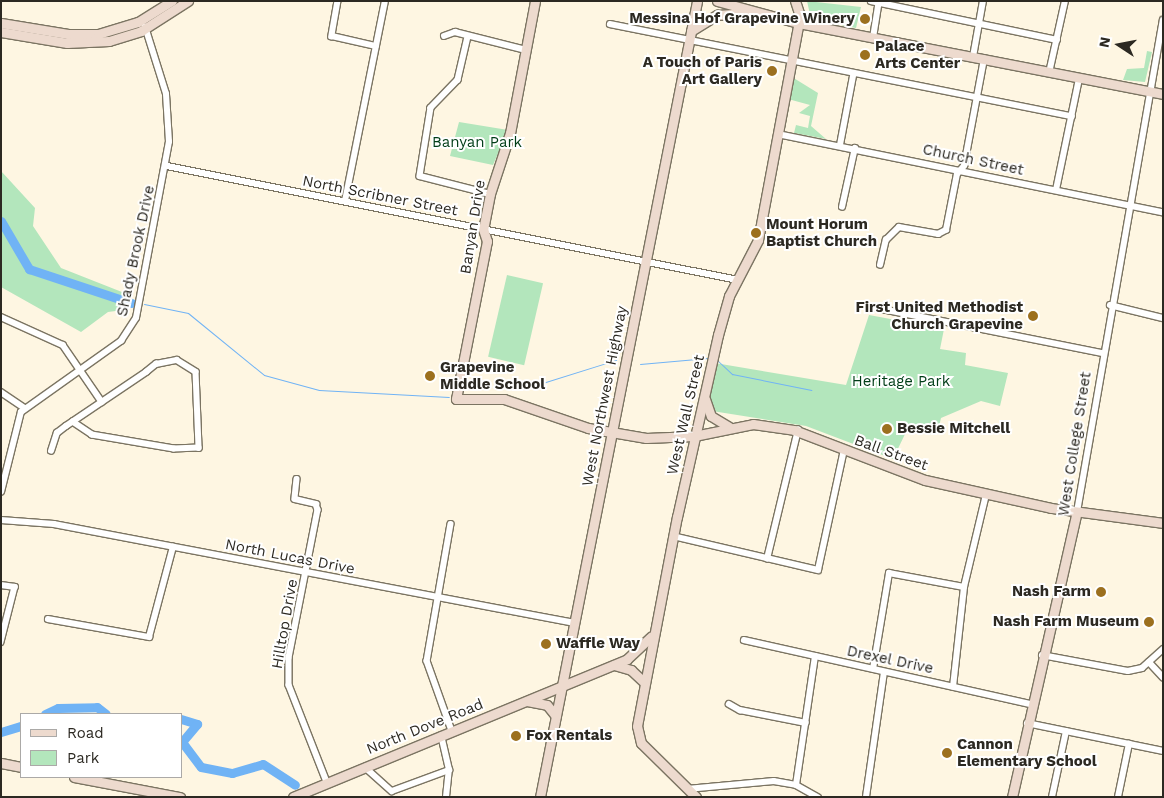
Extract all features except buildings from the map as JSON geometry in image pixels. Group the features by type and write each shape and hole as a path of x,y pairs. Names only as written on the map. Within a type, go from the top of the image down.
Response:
{"main road":[{"path":"1,23 84,35 144,24 172,1"},
{"path":"1,32 83,44 120,38 188,1"},
{"name":"Banyan Drive","path":"456,399 487,240 483,229 490,194 510,133 535,1"},
{"name":"West Northwest Highway","path":"540,797 556,716 565,683 575,623 697,1"},
{"path":"717,1 747,13 798,24 1163,94"},
{"name":"West Wall Street","path":"696,797 641,743 637,726 654,631 694,436 725,309 758,240 792,64 798,24 795,1"},
{"path":"691,31 717,15 747,13"},
{"path":"704,397 711,416 729,427"},
{"name":"Ball Street","path":"456,399 504,399 612,433 652,438 694,436 729,427 753,424 798,430 901,473 986,495 1077,512 1163,522"},
{"name":"West College Street","path":"1012,797 1041,655 1064,583 1077,512"},
{"name":"North Dove Road","path":"293,797 612,665 642,649 654,631"},
{"path":"612,665 631,670 644,682"},
{"path":"524,701 547,705 556,716"},
{"path":"1,763 20,767"},
{"path":"79,778 180,797"}],"street":[{"path":"338,1 332,36 376,46"},
{"path":"345,201 385,1"},
{"path":"871,1 1057,40"},
{"path":"973,57 983,1"},
{"path":"1049,73 1065,1"},
{"path":"872,38 879,2"},
{"name":"West College Street","path":"1077,512 1110,305 1163,20"},
{"name":"Shady Brook Drive","path":"1,492 4,457 14,426 25,408 122,342 133,328 167,166 168,108 144,24"},
{"path":"610,24 792,64 1072,116"},
{"path":"444,36 455,32 468,37 526,50"},
{"path":"468,37 458,80 431,108 420,176 490,194"},
{"path":"880,265 886,240 899,227 938,234 946,230 984,59"},
{"path":"840,145 853,76"},
{"path":"1056,190 1079,79"},
{"name":"Church Street","path":"778,134 840,145 1163,212"},
{"path":"842,207 854,148"},
{"name":"North Scribner Street","path":"167,166 738,280"},
{"path":"1110,305 1163,318"},
{"path":"872,307 1103,353"},
{"path":"1,317 63,345 102,402"},
{"path":"51,451 53,438 73,422 156,364 177,360 192,367 198,378 196,415 202,446 174,449 92,435 73,422"},
{"path":"1,392 25,408"},
{"path":"768,559 798,430"},
{"path":"673,536 818,570 844,450"},
{"name":"Hilltop Drive","path":"297,479 295,499 316,504 318,510 289,658 289,685 327,782"},
{"path":"953,687 964,587 986,495"},
{"name":"North Lucas Drive","path":"1,520 54,524 575,623"},
{"path":"451,524 436,597 427,661 452,731"},
{"path":"48,619 138,637 152,633 173,547"},
{"path":"874,669 888,573 964,587"},
{"path":"1,585 13,584 14,591 1,642"},
{"name":"Drexel Drive","path":"744,640 1031,704"},
{"path":"1041,655 1119,671 1149,662 1163,649"},
{"path":"796,785 815,656"},
{"path":"1149,662 1163,677"},
{"path":"866,797 884,672"},
{"path":"730,704 740,710 806,723"},
{"path":"1027,723 1163,751"},
{"path":"1052,797 1066,731"},
{"path":"441,736 450,770 446,797"},
{"path":"1118,797 1129,744"},
{"path":"365,767 392,791 450,770"},
{"path":"687,789 744,781 796,785 818,797"}],"green space":[{"path":"807,1 861,7 856,28 811,19"},
{"path":"1147,51 1152,52 1145,82 1123,80 1127,69 1144,68"},
{"path":"792,77 818,93 811,126 826,139 794,133 796,125 808,128 810,116 799,113 810,105 788,99"},
{"name":"Banyan Park","path":"459,122 508,130 493,165 450,156"},
{"path":"1,171 35,208 33,226 61,268 127,294 123,310 108,312 81,332 1,287"},
{"path":"507,275 543,283 524,365 488,357"},
{"name":"Heritage Park","path":"869,315 944,329 940,349 966,353 965,365 1008,373 1000,406 981,401 941,418 937,435 906,432 893,459 806,426 712,411 707,405 715,363 846,385"}],"waterway":[{"path":"1,221 29,269 131,303"},
{"path":"144,304 188,313 264,375 319,390 449,397"},
{"path":"640,364 708,358"},
{"path":"536,385 616,360"},
{"path":"717,360 732,374 811,390"},
{"path":"47,713 58,708 97,707 105,713"},
{"path":"182,719 197,724 182,742"},
{"path":"1,732 20,726"},
{"path":"182,742 201,767 232,773 263,764 295,785"}],"place":[{"name":"Messina Hof Grapevine Winery","path":"865,19"},
{"name":"Palace Arts Center","path":"865,55"},
{"name":"A Touch of Paris Art Gallery","path":"772,71"},
{"name":"Mount Horum Baptist Church","path":"756,233"},
{"name":"First United Methodist Church Grapevine","path":"1033,316"},
{"name":"Grapevine Middle School","path":"430,376"},
{"name":"Bessie Mitchell","path":"887,429"},
{"name":"Nash Farm","path":"1101,592"},
{"name":"Nash Farm Museum","path":"1149,622"},
{"name":"Waffle Way","path":"546,644"},
{"name":"Fox Rentals","path":"516,736"},
{"name":"Cannon Elementary School","path":"947,753"}]}
